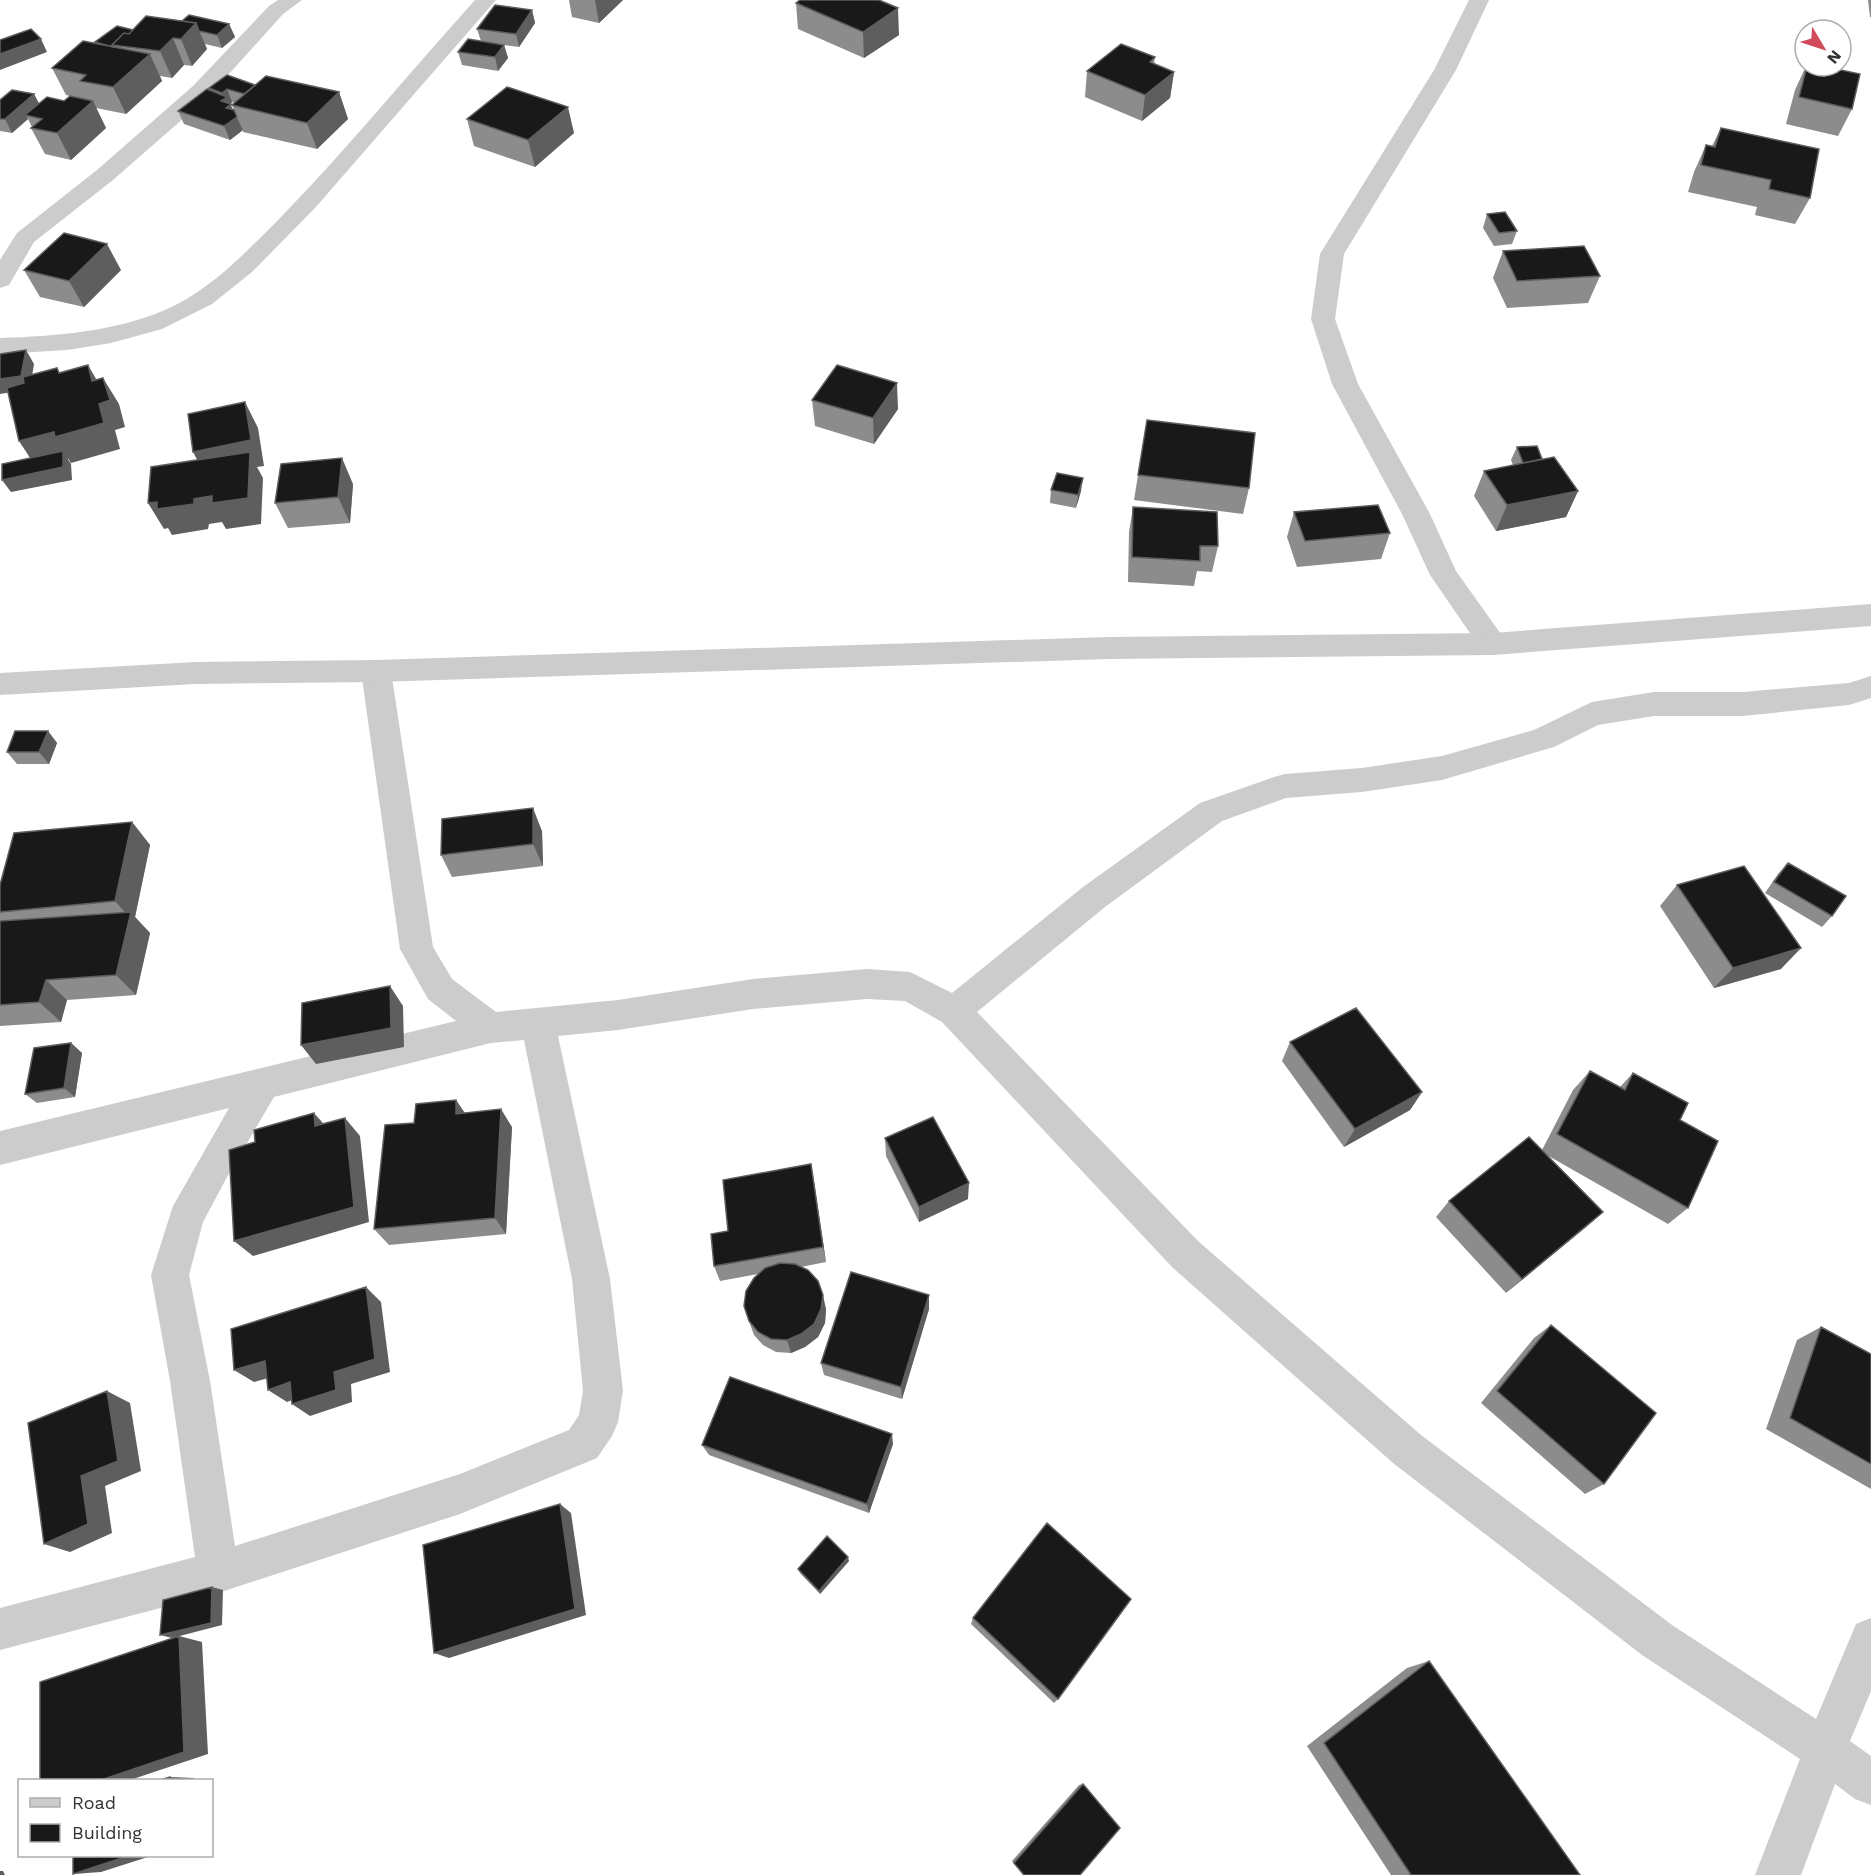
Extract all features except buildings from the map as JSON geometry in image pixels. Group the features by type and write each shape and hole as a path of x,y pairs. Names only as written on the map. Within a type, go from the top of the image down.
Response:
{"street":[{"path":"0,280 26,238 105,175 201,91 276,10 292,0"},
{"path":"0,346 41,345 133,331 176,314 230,281 341,166 379,124 434,56 486,0"},
{"path":"1479,0 1445,70 1332,254 1323,319 1345,384 1416,514 1444,575 1493,644"},
{"path":"0,684 196,673 376,671 1109,648 1493,644 1871,615"},
{"path":"376,671 417,949 440,989 491,1028"},
{"path":"954,1011 1094,897 1211,812 1274,789 1285,786 1362,780 1442,768 1543,739 1592,714 1654,704 1743,704 1849,694 1871,687"},
{"path":"0,1148 491,1028 538,1024 753,994 867,984 910,987 954,1011 1185,1254 1407,1449 1657,1640 1825,1750 1871,1783"},
{"path":"0,1629 218,1572 460,1494 583,1444 598,1422 603,1391 591,1279 538,1024"},
{"path":"218,1572 190,1381 170,1275 186,1218 214,1164 264,1084"},
{"path":"1778,1875 1825,1750 1871,1639"}]}
